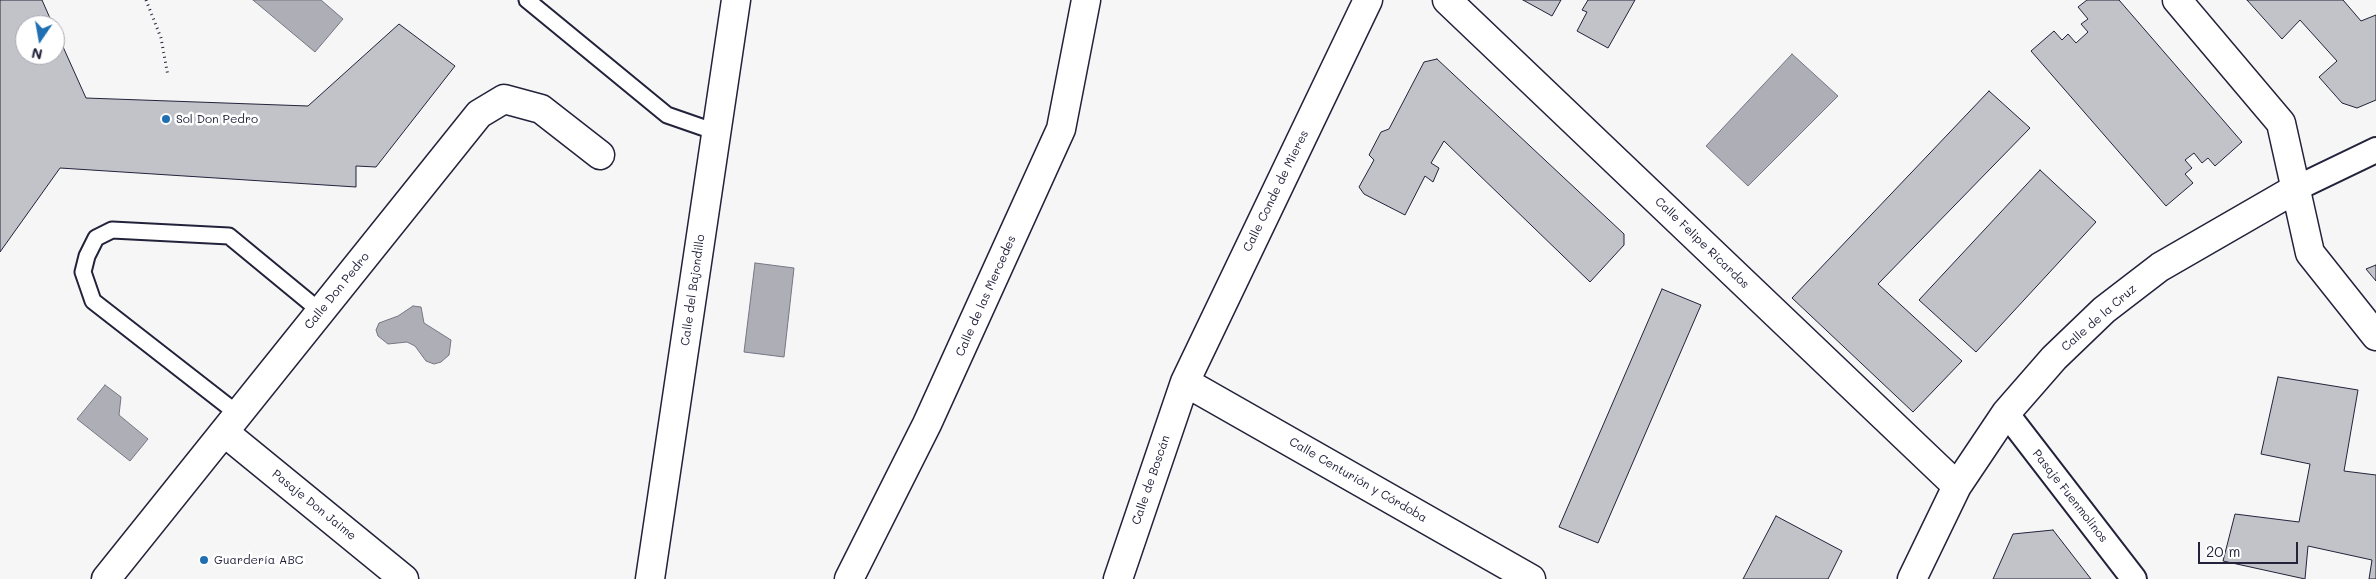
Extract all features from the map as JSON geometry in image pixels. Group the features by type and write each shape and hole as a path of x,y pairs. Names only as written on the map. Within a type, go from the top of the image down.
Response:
{"street":[{"name":"Calle del Bajondillo","path":"650,579 736,0"},
{"name":"Calle de las Mercedes","path":"849,579 927,424 1061,129 1086,0"},
{"name":"Calle Conde de Mieres","path":"1185,382 1368,0"},
{"name":"Calle Felipe Ricardos","path":"1447,0 1958,486"},
{"path":"2177,0 2281,123 2310,253 2376,336"},
{"name":"Calle Don Pedro","path":"106,579 479,114 504,99 541,109 600,155"},
{"name":"Calle de la Cruz","path":"1912,579 1958,486 2006,413 2054,358 2104,310 2160,267 2297,188 2376,150"},
{"name":"Calle de Boscán","path":"1118,579 1185,382"},
{"name":"Calle Centurión y Córdoba","path":"1185,382 1531,579"},
{"name":"Pasaje Fuenmolinos","path":"2006,413 2134,579"},
{"name":"Pasaje Don Jaime","path":"231,423 404,579"}],"lane":[{"path":"527,0 667,115 716,132"},
{"path":"231,423 93,301 83,272 86,256 96,238 112,230 229,236 320,312"}],"path":[{"path":"146,0 161,38 168,76"}],"shaded area":[{"path":"253,0 321,0 343,19 315,52"},
{"path":"1792,54 1838,96 1748,186 1706,146"},
{"path":"755,263 794,268 784,357 744,352"},
{"path":"413,306 421,307 424,323 451,340 449,355 441,362 434,364 426,361 415,346 407,342 388,344 378,336 376,330 379,323 398,316"},
{"path":"105,385 121,397 119,415 148,439 130,461 77,419"}],"building":[{"path":"0,0 42,0 49,15 15,15 15,65 65,65 65,51 86,98 308,106 399,24 455,66 376,167 356,166 356,187 60,168 0,252"},
{"path":"1523,0 1561,0 1552,16"},
{"path":"1588,0 1635,0 1608,48 1577,31 1587,12 1582,10"},
{"path":"2087,0 2119,0 2242,142 2215,166 2208,158 2202,163 2194,153 2185,160 2192,168 2185,174 2193,183 2166,206 2031,51 2054,31 2062,40 2068,34 2076,43 2088,32 2081,24 2088,19 2078,7"},
{"path":"2247,0 2343,0 2361,21 2376,15 2376,100 2357,108 2342,103 2319,77 2337,61 2300,20 2282,39"},
{"path":"1437,59 1624,234 1624,245 1590,282 1444,141 1431,163 1439,168 1433,182 1425,176 1405,215 1364,194 1359,187 1374,160 1369,155 1381,132 1389,129 1424,62"},
{"path":"1989,91 2030,128 1878,284 1962,361 1913,412 1792,298"},
{"path":"2040,170 2096,222 1976,352 1919,300"},
{"path":"2376,265 2376,281 2366,269"},
{"path":"1662,289 1701,305 1598,543 1559,527"},
{"path":"2278,377 2358,390 2344,471 2376,475 2376,579 2369,579 2372,560 2308,546 2305,579 2223,561 2235,514 2299,522 2310,464 2261,454"},
{"path":"1776,516 1842,551 1828,579 1743,579"},
{"path":"2053,530 2091,579 1993,579 2013,534"}],"place":[{"name":"Sol Don Pedro","path":"166,119"},
{"name":"Guardería ABC","path":"204,560"}]}
